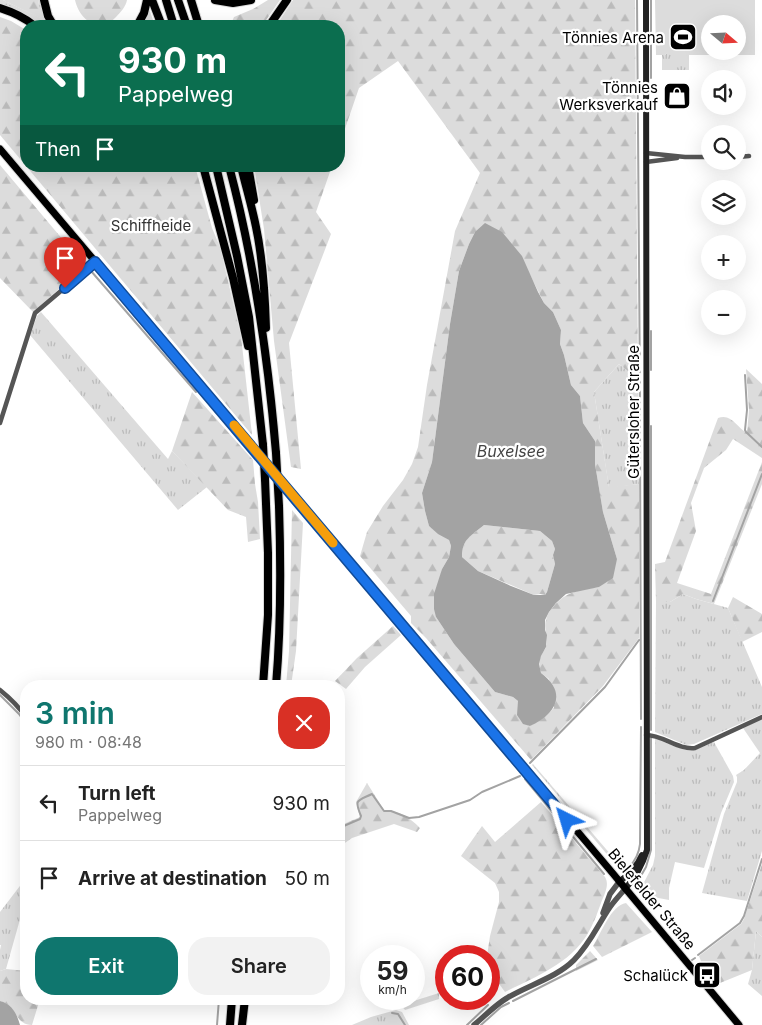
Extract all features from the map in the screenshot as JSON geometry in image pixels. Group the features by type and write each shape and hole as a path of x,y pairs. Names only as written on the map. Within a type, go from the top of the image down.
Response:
{"highway":[{"path":"44,0 50,20"},
{"path":"140,20 147,0"},
{"path":"152,0 160,20"},
{"path":"166,0 172,20"},
{"path":"178,0 185,20"},
{"path":"191,0 197,20"},
{"path":"214,0 233,3 251,0"},
{"path":"273,20 287,0"},
{"path":"0,8 26,20"},
{"path":"205,172 233,278 257,386"},
{"path":"217,172 237,256 248,317 264,445 268,615 263,680"},
{"path":"230,172 250,255 272,401 280,551 276,680"},
{"path":"242,172 256,227 262,266 266,307 267,360"},
{"path":"249,172 255,205 256,227"},
{"path":"230,1025 232,1005"},
{"path":"242,1025 244,1005"}],"main road":[{"name":"Gütersloher Straße","path":"626,889 638,874 646,850 646,0"},
{"name":"Bielefelder Straße","path":"0,149 739,1025"},
{"name":"Gütersloher Straße","path":"619,882 633,870 639,861 644,850 646,824"}],"street":[{"path":"646,153 701,157"},
{"path":"646,162 685,157"},
{"path":"0,423 35,313 95,262"},
{"path":"0,690 20,710"},
{"path":"646,735 653,735 685,748 695,748 762,717"},
{"path":"597,929 610,894 619,882"},
{"path":"474,1025 497,1004 556,973 572,962 588,945 616,899 626,889"}],"green space":[{"path":"0,0 3,0 41,18 38,0 40,0 46,20 33,20 0,4"},
{"path":"3,0 38,0 42,19"},
{"path":"75,0 127,0 123,9 112,20 87,20 82,15"},
{"path":"268,0 280,0 266,20 233,20 234,17"},
{"path":"293,0 635,0 638,379 619,364 594,392 609,487 639,484 639,638 603,686 531,760 411,623 411,616 360,556 367,532 383,506 403,480 412,464 418,447 427,385 455,231 480,173 398,61 359,88 345,129 345,20 280,20","holes":["475,232 530,275 544,303 553,312 561,330 560,344 571,385 580,396 583,423 595,441 595,464 603,512 617,559 599,587 568,594 552,608 546,618 547,644 539,663 541,673 549,679 554,708 530,726 520,719 518,701 513,697 495,692 454,644 436,617 442,569 449,557 451,546 449,540 429,526 422,493 432,462 459,271"]},
{"name":"Tönnies Arena","path":"655,0 755,0 755,55 746,55 746,15 701,15 701,55 689,55 689,51 670,51 665,55 656,55"},
{"path":"149,11 150,11 153,20 145,20"},
{"path":"0,17 20,26 20,159 0,135"},
{"path":"669,51 689,51 689,70 662,70 662,55"},
{"name":"Schiffheide","path":"0,165 85,266 33,312 0,278"},
{"name":"Schiffheide","path":"31,172 197,172 212,228 220,247 241,336 252,435"},
{"path":"255,172 330,172 316,212 331,234 289,343 301,469 291,467 274,341 264,229"},
{"path":"41,312 168,459 172,451 207,487 178,510 30,335 37,316"},
{"path":"619,364 638,379 639,484 609,488 594,392"},
{"path":"746,369 762,384 762,458 733,439 726,450 704,468 691,503 696,531 677,583 711,594 762,462 762,484 714,604 683,594 670,602 656,602 655,564 665,562 718,418 731,419 747,433 749,410"},
{"path":"192,392 253,460 260,539 248,542 246,517 228,510 172,451"},
{"path":"292,510 303,523 296,651 292,680 287,680 289,651"},
{"path":"484,525 540,531 552,541 555,549 553,555 555,564 545,595 534,595 478,571 462,557 466,541"},
{"path":"683,594 728,608 762,687 762,714 694,744 686,745 655,732 656,602 670,602"},
{"path":"733,597 762,614 762,632 742,642 728,608"},
{"path":"393,626 401,635 365,667 346,689 345,680 336,680 357,658"},
{"path":"762,719 762,851 747,901 702,893 724,814 737,782 736,775 744,770 760,753 743,728"},
{"path":"655,738 685,750 694,750 714,742 733,776 734,782 721,813 704,868 675,862 669,888 669,900 653,897 649,900 640,890 653,865 655,856"},
{"path":"532,765 618,863 616,865"},
{"path":"367,783 384,810 400,813 420,828 417,832 394,824 352,838 345,843 345,823 360,817 356,802"},
{"path":"541,802 605,877 607,887 593,923 580,945 550,969 505,992 500,985 500,945 489,945 499,902 499,892 495,883 461,856 482,826 495,842"},
{"path":"762,864 762,937 756,931 752,970 720,983 702,964 699,956 741,924"},
{"path":"20,886 20,919 6,969 0,971 1,945 0,912"},
{"path":"626,903 652,932 602,957 593,946 611,914"},
{"path":"756,931 762,937 762,996 748,984 752,970"},
{"path":"590,951 598,960 576,971 576,965"},
{"path":"6,969 20,970 20,1005 38,1005 32,1025 22,1022 9,1006 0,1001 0,971"},
{"path":"435,994 435,1000 425,1004 425,997"},
{"path":"396,1010 402,1012 409,1025 352,1025"}],"water":[{"name":"Buxelsee","path":"485,223 502,232 522,256 538,292 544,303 553,312 561,330 560,344 571,385 580,396 583,423 595,441 595,464 603,512 617,559 613,578 599,587 566,594 549,612 545,620 546,647 539,664 541,673 554,688 555,702 552,709 546,715 530,726 523,724 517,715 518,701 513,697 495,692 454,644 436,617 434,609 434,594 442,569 449,557 451,546 449,540 429,526 422,493 432,462 459,271 475,232","holes":["484,525 540,531 552,541 555,549 553,555 555,564 545,595 534,595 478,571 462,557 462,551 466,542 471,535"]},
{"path":"0,1001 8,1004 13,1010 20,1025 0,1025"}],"waterway":[{"path":"637,0 641,719"},
{"path":"651,0 651,78"},
{"path":"91,271 196,392"},
{"path":"651,331 651,370"},
{"path":"745,375 747,410 745,430 762,447"},
{"path":"651,426 651,730"},
{"path":"713,601 762,474"},
{"path":"530,763 605,687 639,640"},
{"path":"0,695 20,715"},
{"path":"629,867 637,856 640,844 641,727"},
{"path":"638,881 646,867 651,850 651,738"},
{"path":"345,825 360,819 361,816 357,803 372,794 384,811 391,811 409,818 419,817 470,800 482,792 520,776"},
{"path":"525,779 604,874"},
{"path":"698,955 740,923 744,916 762,859"},
{"path":"513,1001 596,959"},
{"path":"481,1025 501,1007 509,1003"},
{"path":"217,1025 219,1005"},
{"path":"467,1025 483,1010"},
{"path":"392,1013 398,1014 405,1025"}],"slow traffic":[{"path":"234,425 333,543"}],"place":[{"name":"Tönnies Arena","path":"683,37"},
{"name":"Tönnies Werksverkauf","path":"677,96"},
{"name":"Schalück","path":"707,975"}],"route":[{"path":"65,288 95,262 567,820"}]}
